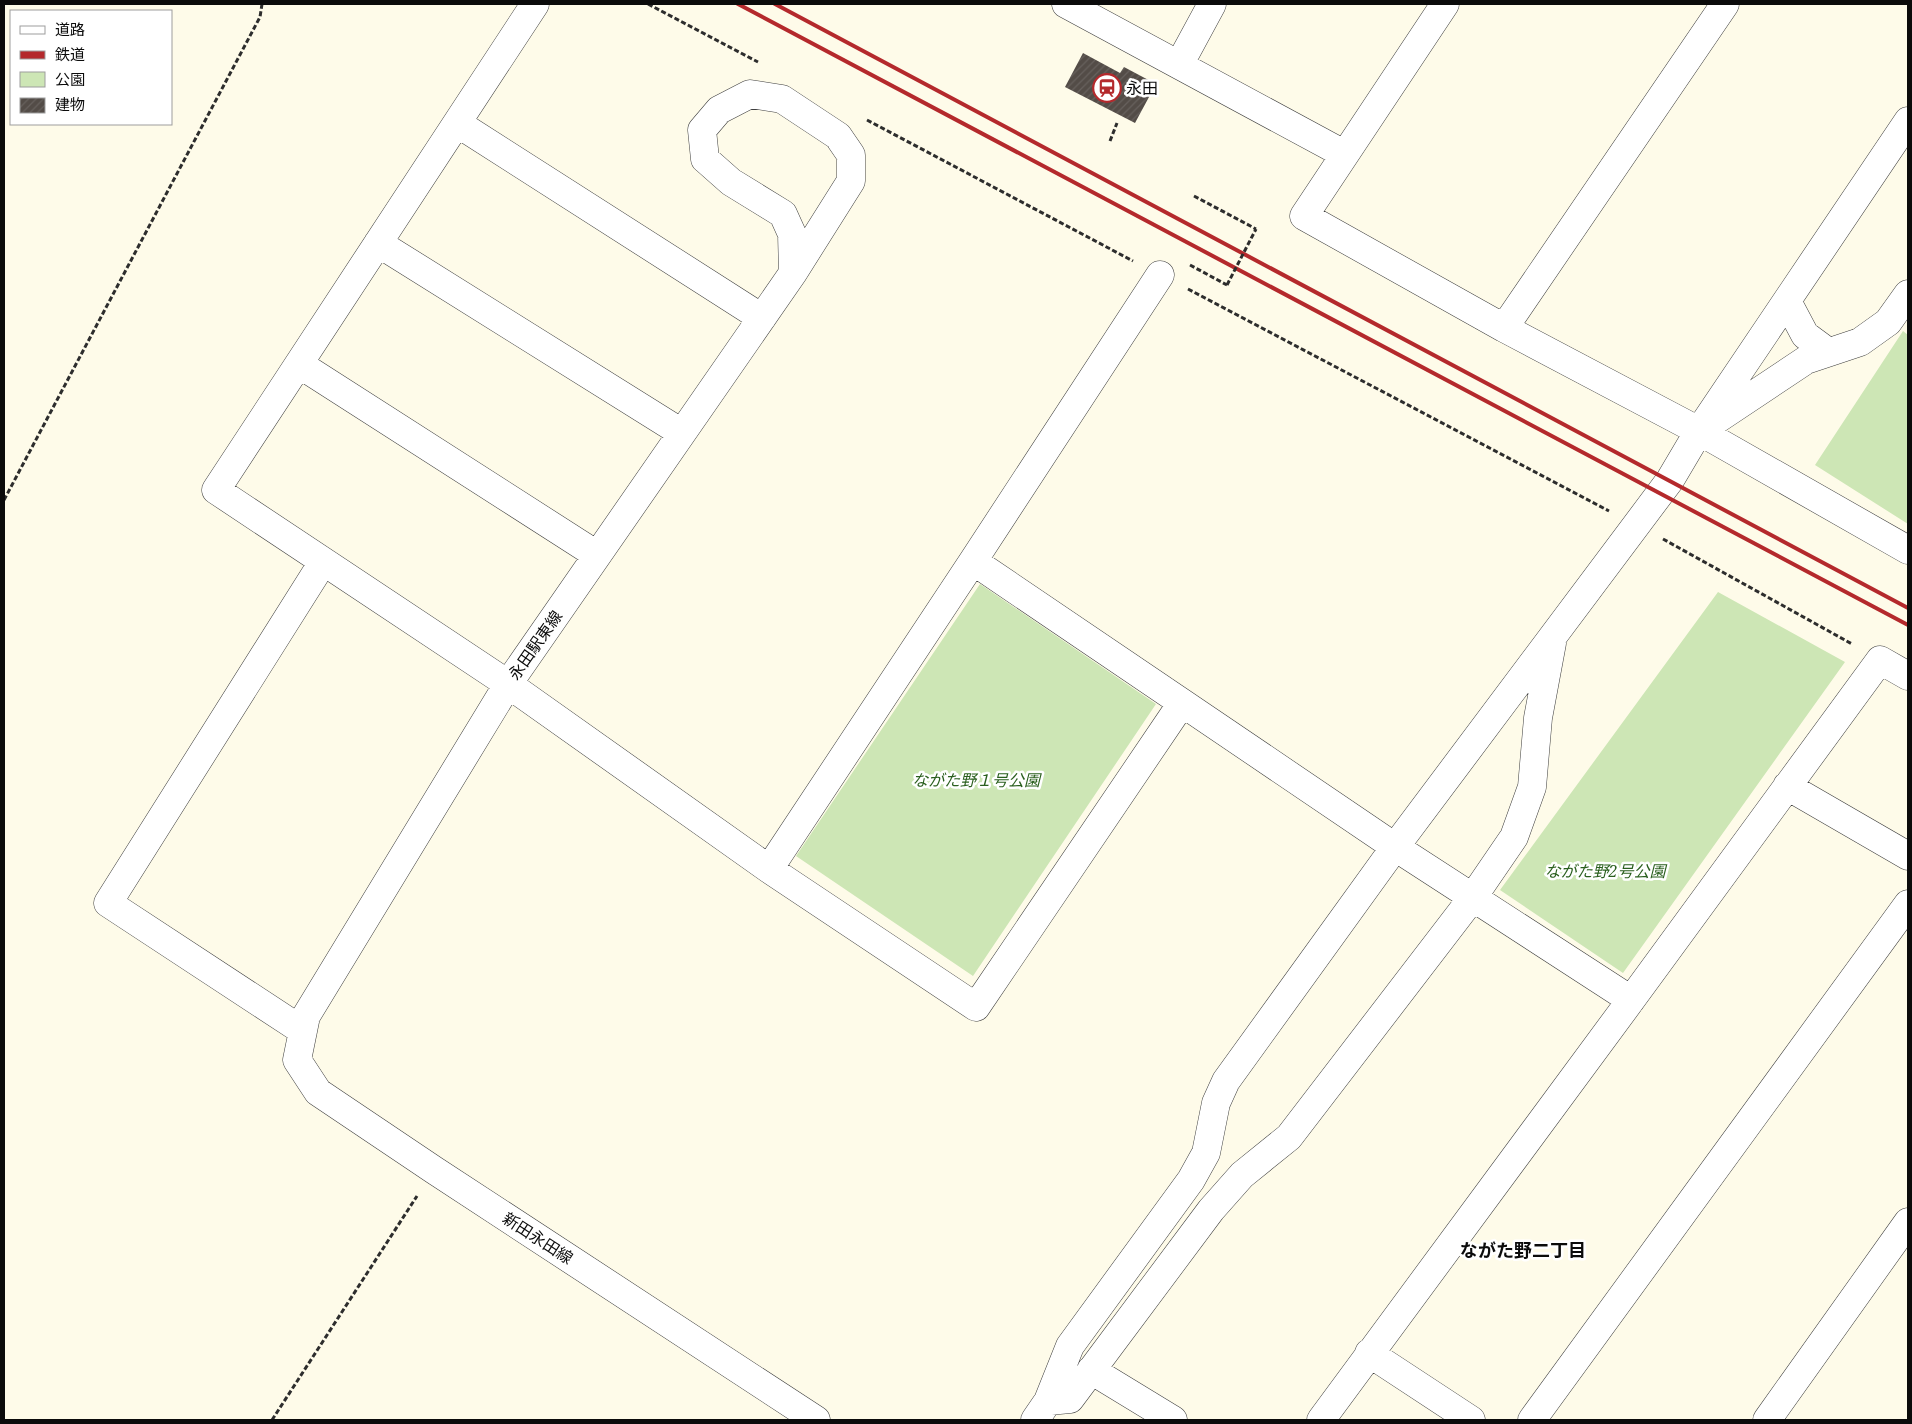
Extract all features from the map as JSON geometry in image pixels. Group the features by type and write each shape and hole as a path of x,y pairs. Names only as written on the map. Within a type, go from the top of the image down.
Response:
{"street":[{"path":"535,4 216,490 508,684 769,869 976,1007 1182,703"},
{"path":"1066,4 1344,154"},
{"path":"1179,66 1212,4"},
{"path":"1445,4 1304,216 1504,328 1699,431 1908,550"},
{"path":"1504,328 1725,4"},
{"name":"永田駅東線","path":"303,1031 306,1016 508,684 762,318 792,273 851,181 851,155 838,136 782,99 750,94 719,110 702,130 706,159 730,182 783,214 792,234 792,273"},
{"path":"457,123 762,318"},
{"path":"1042,1411 1070,1346 1192,1180 1206,1153 1216,1102 1226,1082 1396,847 1670,480 1699,431 1907,125"},
{"path":"378,243 682,434"},
{"path":"769,869 1160,275"},
{"path":"1699,431 1806,360 1860,342 1888,322 1908,294"},
{"path":"1787,301 1805,335 1828,352"},
{"path":"299,364 597,555"},
{"path":"973,561 1396,847 1632,1000"},
{"path":"303,1031 108,902 323,562"},
{"path":"1042,1411 1070,1399 1211,1210 1242,1175 1288,1137 1473,897 1514,838 1532,787 1538,718 1553,637"},
{"path":"1321,1420 1632,1000 1880,660 1908,676"},
{"path":"1787,786 1908,856"},
{"path":"1532,1420 1908,904"},
{"name":"新田永田線","path":"303,1031 297,1060 318,1092 816,1420"},
{"path":"1767,1420 1908,1222"},
{"path":"1369,1353 1472,1420"},
{"path":"1091,1370 1173,1420"}],"path":[{"path":"4,500 260,17 262,4"},
{"path":"648,4 763,64"},
{"path":"860,116 1636,525 1880,660"},
{"path":"1110,141 1117,123"},
{"path":"1194,196 1256,229 1227,285"},
{"path":"272,1420 434,1170"}],"green space":[{"path":"1903,331 1908,335 1908,524 1815,465"},
{"name":"ながた野１号公園","path":"980,584 1156,704 973,976 796,856"},
{"name":"ながた野2号公園","path":"1718,592 1845,662 1623,973 1500,890"}],"building":[{"path":"1083,53 1120,73 1124,67 1156,84 1135,123 1065,87"}],"railway":[{"path":"738,4 1908,625"},
{"path":"775,4 1908,608"}],"place":[{"name":"永田","path":"1107,88"}],"district":[{"name":"ながた野二丁目","path":"1523,1250"}]}
